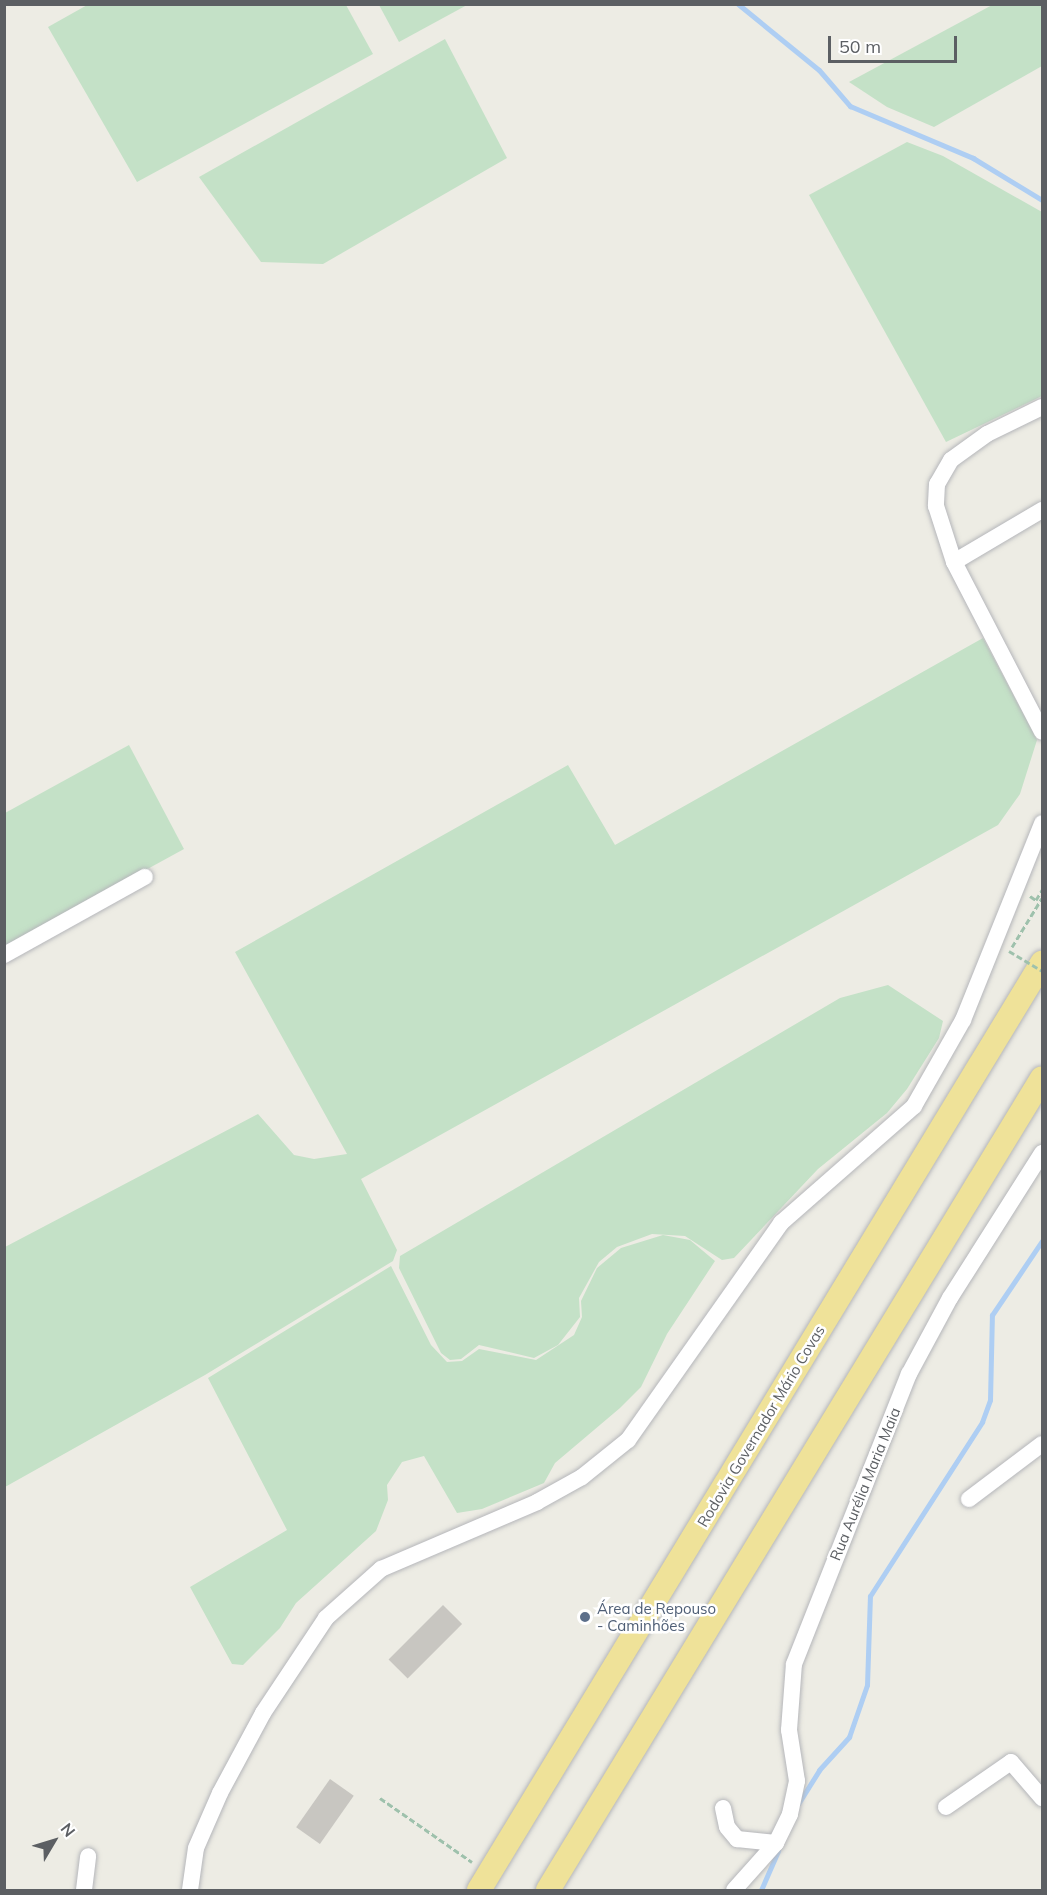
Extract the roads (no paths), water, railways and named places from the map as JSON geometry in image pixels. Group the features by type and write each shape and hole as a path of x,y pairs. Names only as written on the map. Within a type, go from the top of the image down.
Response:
{"highway":[{"name":"Rodovia Governador Mário Covas","path":"479,1890 1042,963"},
{"path":"548,1890 1042,1077"}],"street":[{"path":"1042,407 962,450 942,471 936,506 954,562 1042,732"},
{"path":"954,562 1042,510"},
{"path":"190,1890 196,1848 220,1793 263,1713 326,1618 381,1569 537,1502 582,1477 628,1440 781,1223 914,1106 963,1020 1042,823"},
{"path":"4,955 145,877"},
{"name":"Rua Aurélia Maria Maia","path":"734,1890 776,1843 796,1796 788,1701 798,1653 909,1374 950,1298 1042,1153"},
{"path":"969,1499 1042,1444"},
{"path":"946,1807 1011,1762 1042,1798"},
{"path":"723,1808 727,1827 737,1839 776,1843"},
{"path":"84,1890 88,1856"}],"waterway":[{"path":"738,4 819,70 850,106 973,158 1042,200"},
{"path":"798,1804 819,1770 849,1737 867,1685 870,1596 982,1422 990,1400 992,1315 1042,1241"},
{"path":"761,1890 778,1851"}],"place":[{"name":"Área de Repouso - Caminhões","path":"585,1617"}]}
